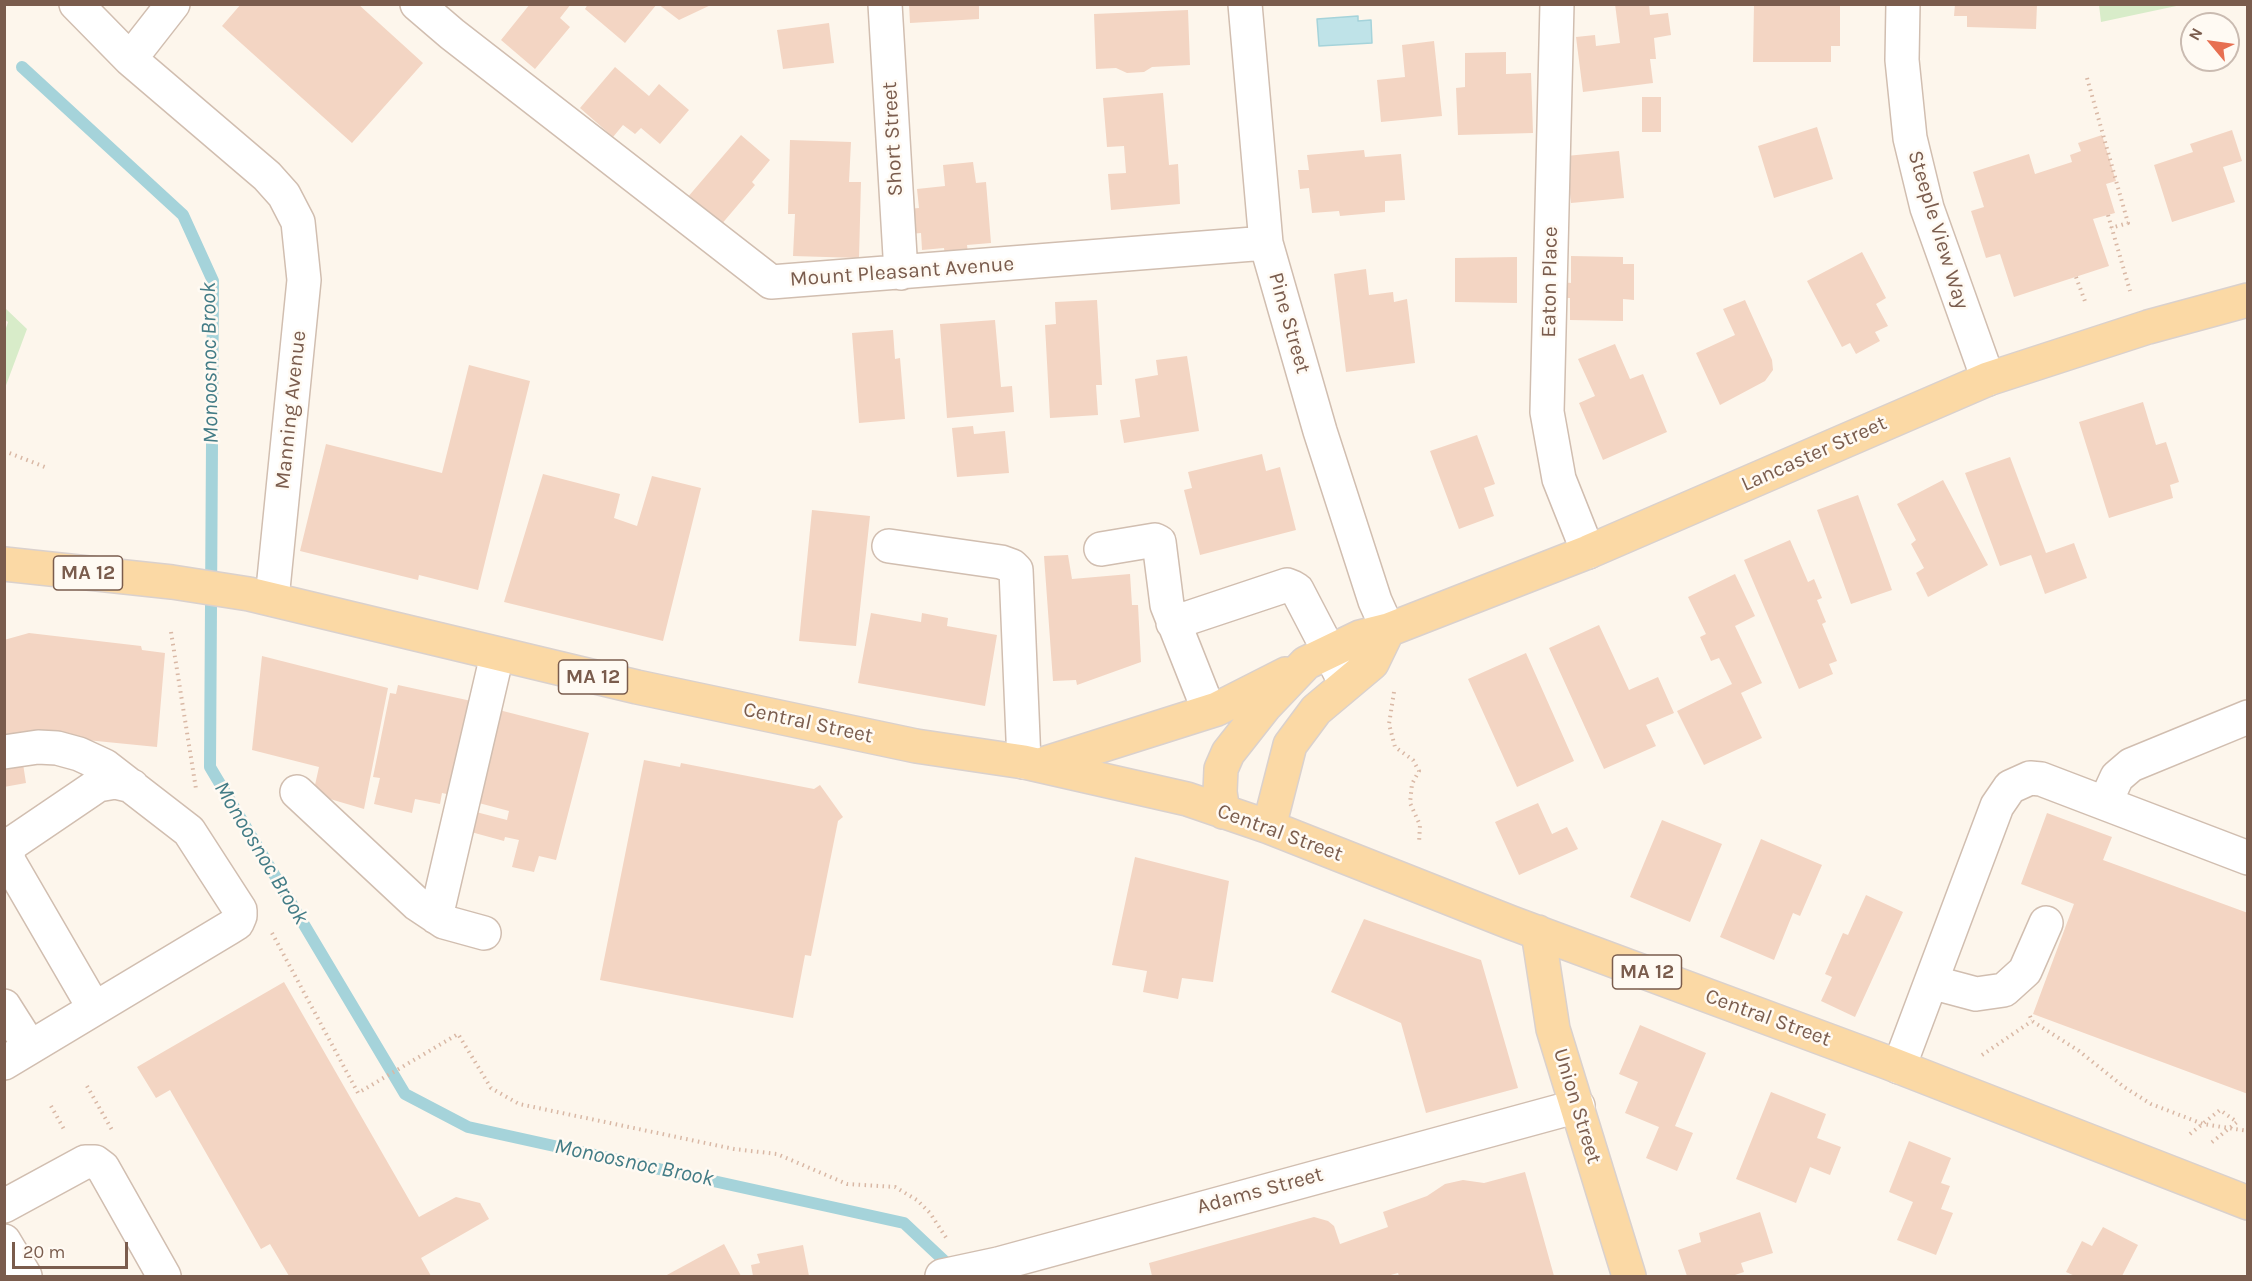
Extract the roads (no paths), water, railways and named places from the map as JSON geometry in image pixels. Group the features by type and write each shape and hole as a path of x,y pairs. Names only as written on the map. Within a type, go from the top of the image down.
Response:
{"main road":[{"name":"Lancaster Street","path":"1223,812 1220,792 1221,769 1228,753 1265,706 1318,658 1360,637 1389,630 1588,552 1988,379 2148,327 2247,300"},
{"name":"MA 12","path":"4,564 172,582 261,596"},
{"name":"Central Street","path":"261,596 497,655 916,746 1031,764 1187,799 1269,827 1538,932 1899,1067 2247,1203"},
{"path":"1269,827 1290,745 1316,710 1372,663 1389,630"},
{"path":"1031,764 1209,711 1318,658"},
{"name":"Union Street","path":"1538,932 1553,1029 1629,1276"}],"street":[{"name":"Manning Avenue","path":"76,4 130,59 267,176 285,195 298,222 304,280 261,596"},
{"path":"130,59 172,4"},
{"name":"Short Street","path":"885,4 901,273"},
{"name":"Pine Street","path":"1245,4 1266,243 1324,442 1376,601 1389,630"},
{"name":"Eaton Place","path":"1557,4 1547,412 1558,478 1588,552"},
{"name":"Steeple View Way","path":"1903,4 1902,60 1910,138 1927,208 1988,379"},
{"name":"Mount Pleasant Avenue","path":"426,7 771,282 1266,243"},
{"path":"1101,549 1155,540 1159,542 1167,605 1209,711"},
{"path":"889,546 1001,562 1016,570 1031,764"},
{"path":"1173,623 1287,585 1297,590 1318,658 1346,684"},
{"path":"436,917 497,655"},
{"path":"2104,803 2117,777 2131,765 2247,717"},
{"path":"4,752 38,747 79,754 105,766 189,831 240,910 237,923 17,1055 4,1006"},
{"path":"4,771 50,764 81,766 104,772 132,786"},
{"path":"1899,1067 1997,806 2010,787 2030,778 2041,779 2247,858"},
{"path":"94,1008 6,854 14,842 99,785 115,782 132,786"},
{"path":"297,792 417,904 436,917 484,933"},
{"path":"1930,982 1976,994 2004,990 2025,971 2046,923"},
{"name":"Adams Street","path":"942,1276 998,1264 1578,1106"},
{"path":"4,1206 85,1162 95,1162 103,1168 164,1276"},
{"path":"4,1241 25,1276"}],"water":[{"path":"1358,16 1358,21 1371,20 1372,43 1319,46 1317,19"}],"waterway":[{"name":"Monoosnoc Brook","path":"22,67 183,215 213,281 210,767 405,1094 468,1127 904,1223 954,1270"}]}
